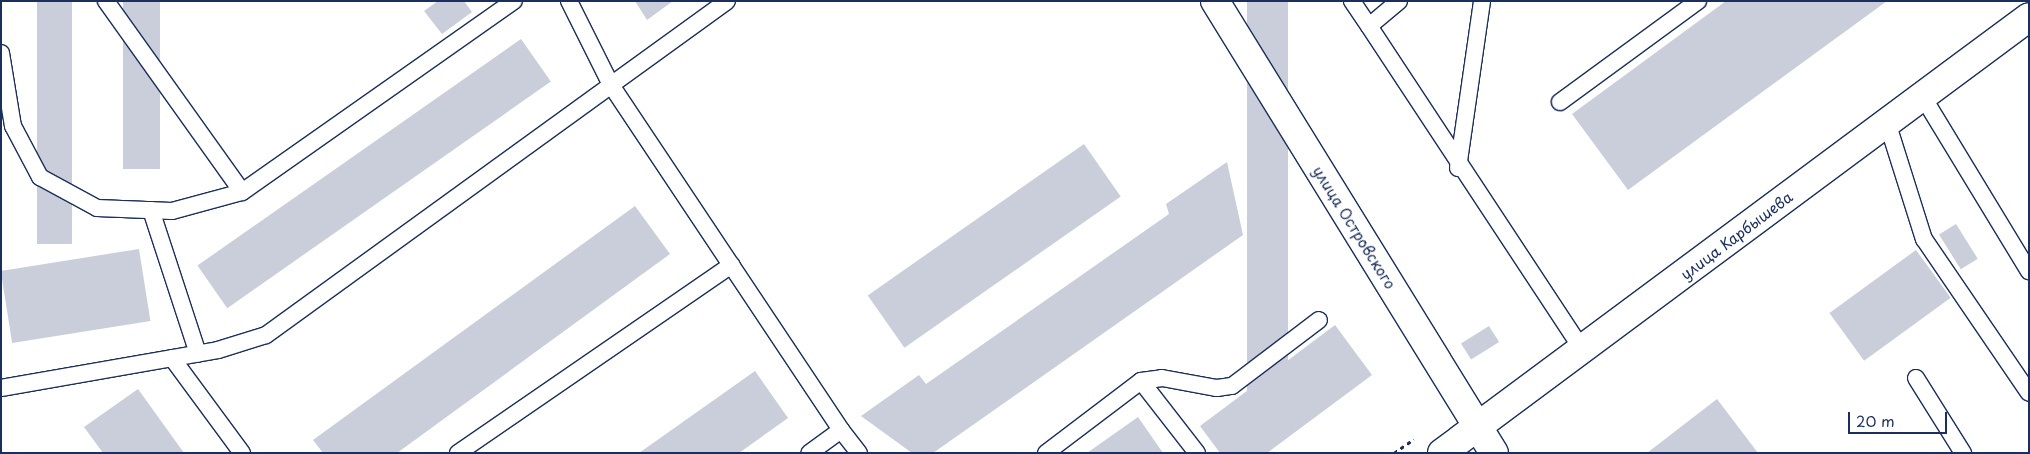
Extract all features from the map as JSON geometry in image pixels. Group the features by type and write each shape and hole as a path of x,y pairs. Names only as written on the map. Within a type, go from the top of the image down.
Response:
{"street":[{"name":"улица Островского","path":"1216,1 1494,453"},
{"name":"улица Карбышева","path":"1442,453 2029,17"}],"lane":[{"path":"106,1 242,192"},
{"path":"1,53 13,126 40,178 97,208 172,211 242,192 514,1"},
{"path":"569,1 611,84 841,430 859,453"},
{"path":"1,388 198,354 266,334 727,1"},
{"path":"1352,1 1458,168 1582,349"},
{"path":"1369,26 1399,1"},
{"path":"1458,168 1482,1"},
{"path":"1560,102 1698,1"},
{"path":"1923,97 2029,270"},
{"path":"1887,122 1924,239 2029,393"},
{"path":"152,210 198,354"},
{"path":"458,453 732,265"},
{"path":"1046,453 1142,382 1162,378 1217,388 1232,386 1319,320"},
{"path":"172,358 242,453"},
{"path":"1916,378 1963,453"},
{"path":"1142,382 1197,453"},
{"path":"809,453 841,430"}],"building":[{"path":"37,1 72,1 72,244 37,244"},
{"path":"123,1 160,1 160,169 123,169"},
{"path":"438,1 464,1 472,12 442,34 424,11"},
{"path":"635,1 673,1 647,20"},
{"path":"1247,1 1288,1 1288,394 1247,394"},
{"path":"1726,1 1887,1 1628,190 1572,114"},
{"path":"521,39 551,82 227,308 197,266"},
{"path":"1084,144 1121,196 904,348 868,295"},
{"path":"1227,162 1243,235 933,453 912,453 861,416 919,375 926,384 1169,214 1166,204"},
{"path":"635,206 670,254 397,453 323,453 313,440"},
{"path":"1956,224 1978,259 1961,269 1939,235"},
{"path":"139,249 150,321 12,343 1,271"},
{"path":"1916,250 1951,298 1864,361 1829,313"},
{"path":"1335,325 1372,375 1267,453 1220,453 1200,426"},
{"path":"1489,326 1499,342 1471,360 1461,343"},
{"path":"755,371 788,418 739,453 639,453"},
{"path":"138,389 184,453 103,453 84,427"},
{"path":"1717,399 1758,453 1647,453"},
{"path":"1138,417 1163,453 1087,453"}]}
